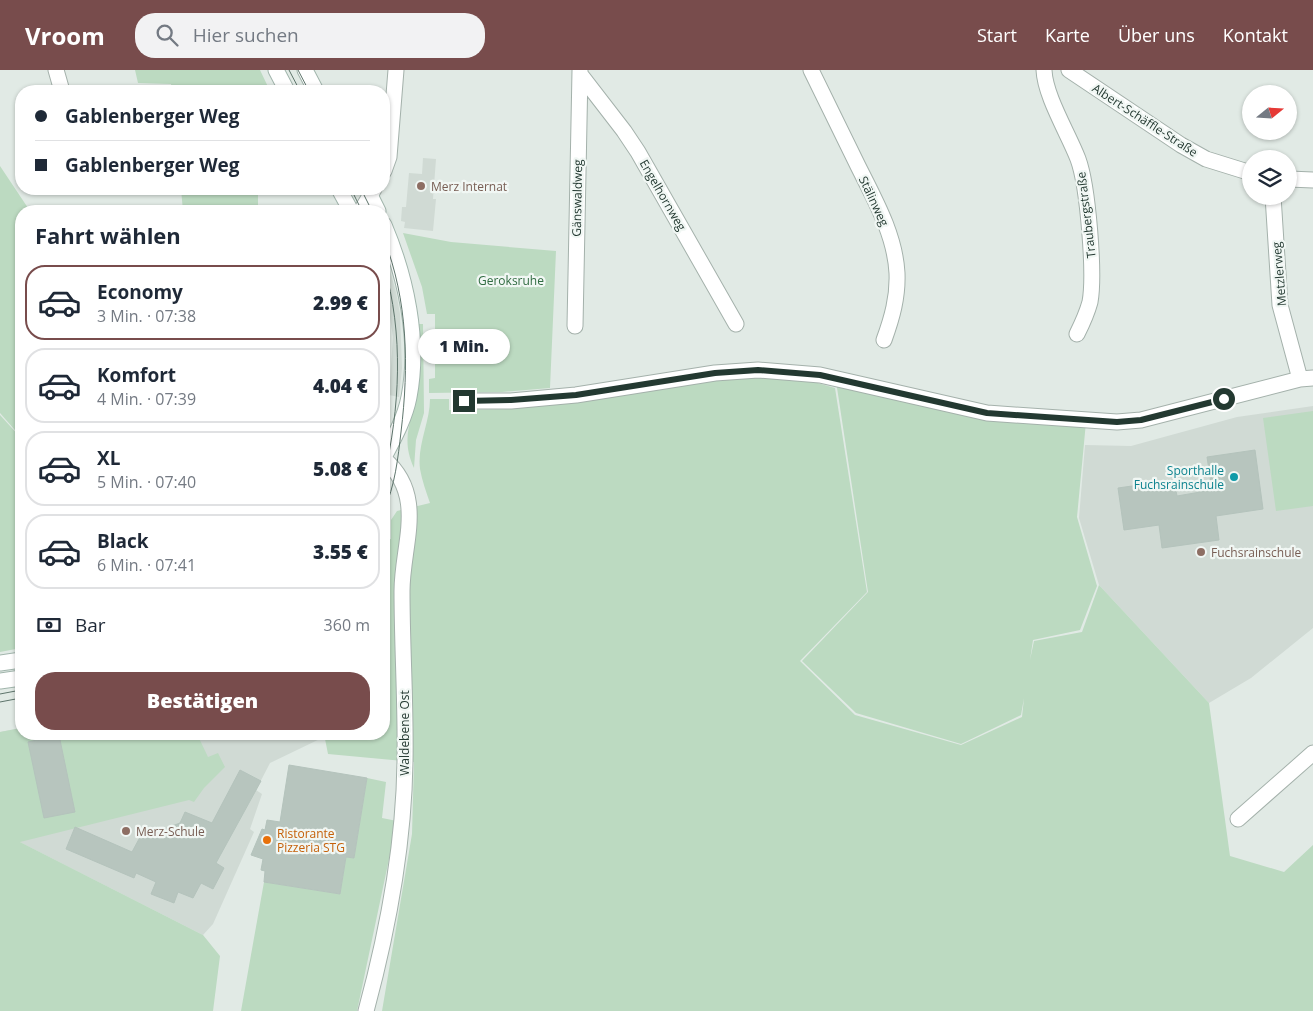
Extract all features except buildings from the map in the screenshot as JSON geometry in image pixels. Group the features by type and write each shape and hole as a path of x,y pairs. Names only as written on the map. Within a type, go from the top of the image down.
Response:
{"street":[{"path":"56,70 60,85"},
{"path":"276,70 284,85"},
{"path":"306,70 313,85"},
{"path":"390,126 396,70"},
{"name":"Stälinweg","path":"811,70 879,208 893,248 897,273 897,289 892,317 884,340"},
{"name":"Traubergstraße","path":"1044,70 1048,88 1078,160 1084,185 1091,262 1090,300 1077,334"},
{"name":"Albert-Schäffle-Straße","path":"1069,70 1181,145 1206,159 1242,170"},
{"name":"Engelhornweg","path":"580,72 638,152 736,324"},
{"name":"Gänswaldweg","path":"575,326 580,72"},
{"path":"1297,179 1313,180"},
{"name":"Metzlerweg","path":"1274,205 1280,305 1306,378"},
{"path":"390,241 404,287 409,316 412,359 407,406 390,444"},
{"path":"464,401 511,400 576,395 715,373 758,370 820,375 987,413 1117,422 1141,420 1306,378"},
{"name":"Waldebene Ost","path":"366,1011 375,977 399,850 405,762 402,591 410,512 408,497 390,466"},
{"path":"0,663 15,661"},
{"path":"0,681 15,679"},
{"path":"1238,819 1313,753"}],"shaded area":[{"name":"Merz Internat","path":"423,158 436,159 433,199 436,199 433,231 404,228 405,222 401,221 402,207 406,207 409,173 422,174"},
{"path":"390,270 400,314 402,368 399,397 390,395 393,337 390,317"},
{"name":"Fuchsrainschule","path":"1313,406 1313,628 1251,678 1209,703 1099,585 1079,518 1085,445 1131,446 1237,417"},
{"name":"Merz-Schule","path":"15,729 15,740 318,740 270,763 256,790 262,794 250,829 254,832 213,924 203,935 0,832 0,732"}],"green space":[{"path":"135,70 260,70 267,85 171,85 138,83"},
{"path":"0,166 15,188 15,195 19,195 26,205 15,205 15,430 0,413"},
{"path":"182,195 258,195 258,205 182,205"},
{"name":"Geroksruhe","path":"403,233 451,242 556,251 550,388 502,392 429,393 429,379 435,378 435,314 427,314 422,287"},
{"path":"419,324 423,324 424,413 416,440 414,468 410,457 408,436 419,378"},
{"path":"736,375 793,376 835,388 867,592 800,661 855,715 961,745 1022,717 1024,698 1021,715 961,744 856,713 802,661 868,592 836,381 1086,422 1077,517 1097,586 1080,630 1033,640 1030,660 1034,641 1082,632 1099,585 1209,703 1230,856 1284,872 1313,845 1313,1011 382,1011 412,834 414,762 328,754 325,740 390,740 391,520 397,511 430,503 420,469 420,451 430,399 449,399 449,410 511,409"},
{"path":"1313,411 1313,506 1276,511 1263,418"},
{"path":"0,415 15,431 15,649 0,652"},
{"path":"15,729 15,740 200,740 208,757 218,753 225,767 204,788 194,802 189,800 20,842 203,935 220,956 213,1011 0,1011 0,732"},
{"path":"367,778 386,782 382,818 397,821 357,1011 241,1011 264,882 340,894 346,857 354,858"}],"tram line":[{"path":"289,70 297,85"},
{"path":"298,70 306,85"},
{"path":"354,195 359,205"},
{"path":"364,195 369,205"},
{"path":"390,256 402,310 405,358 404,407 399,452 390,493"},
{"path":"390,292 395,318 398,371 394,424 390,446"},
{"path":"0,694 15,691"},
{"path":"0,702 15,699"}],"place":[{"name":"Merz Internat","path":"421,186"},
{"name":"Sporthalle Fuchsrainschule","path":"1234,477"},
{"name":"Fuchsrainschule","path":"1201,552"},
{"name":"Merz-Schule","path":"126,831"},
{"name":"Ristorante Pizzeria STG","path":"267,840"}],"route":[{"path":"464,401 511,400 576,395 715,373 758,370 803,372 820,375 987,413 1083,418 1117,422 1141,420 1224,399"}]}
